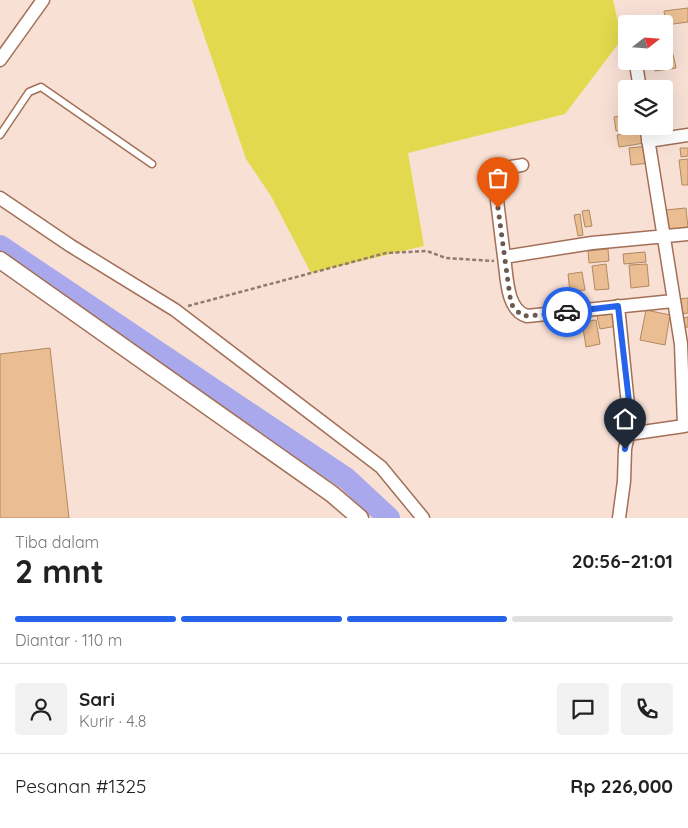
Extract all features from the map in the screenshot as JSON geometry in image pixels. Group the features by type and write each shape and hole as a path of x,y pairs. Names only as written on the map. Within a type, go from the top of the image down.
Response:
{"street":[{"path":"0,60 33,11 43,0"},
{"path":"629,434 686,425 681,344 647,135"},
{"path":"648,141 688,136"},
{"path":"522,165 500,170 494,176 511,304 521,315 527,316 673,300"},
{"path":"0,198 71,246 175,310 381,467 423,518"},
{"path":"504,257 592,243 688,234"},
{"path":"0,260 332,494 360,518"},
{"path":"618,306 630,410 630,425 625,449 624,481 619,518"}],"lane":[{"path":"0,135 29,92 41,87 152,164"}],"path":[{"path":"175,310 386,253 427,251 446,258 486,262 504,257"}],"shaded area":[{"path":"192,0 613,0 618,22 618,44 565,114 408,153 424,246 311,273 271,196 246,159"}],"building":[{"path":"688,8 688,22 673,24 673,15 665,15 664,11"},
{"path":"673,54 676,68 673,68"},
{"path":"618,116 618,131 616,131 614,117"},
{"path":"617,135 644,135 645,143 619,147"},
{"path":"647,146 649,163 631,165 629,148"},
{"path":"680,148 688,148 688,156 681,157"},
{"path":"688,159 688,185 682,185 679,160"},
{"path":"686,208 688,228 667,230 665,210"},
{"path":"589,210 592,226 585,227 582,211"},
{"path":"580,214 583,235 578,236 574,215"},
{"path":"608,249 609,261 589,263 588,251"},
{"path":"645,252 646,262 624,264 623,254"},
{"path":"606,264 609,289 595,290 592,266"},
{"path":"647,264 649,286 631,288 629,265"},
{"path":"582,272 585,290 570,292 568,274"},
{"path":"688,298 688,313 680,314 678,299"},
{"path":"646,310 670,315 665,345 640,340"},
{"path":"614,312 617,326 600,329 597,316"},
{"path":"688,317 688,327 682,328 681,318"},
{"path":"596,320 600,344 586,347 582,322"},
{"path":"50,348 69,518 0,518 0,354"}],"waterway":[{"path":"0,246 347,479 389,518"}],"way so far":[{"path":"498,208 511,304 521,315 527,316 567,312"}],"route":[{"path":"567,312 618,306 630,410 630,425 625,449"}]}
